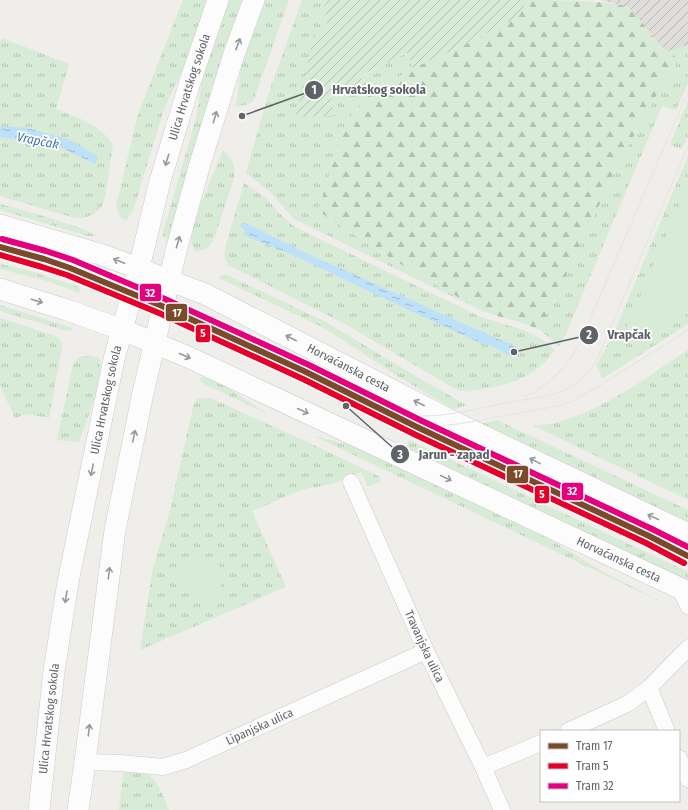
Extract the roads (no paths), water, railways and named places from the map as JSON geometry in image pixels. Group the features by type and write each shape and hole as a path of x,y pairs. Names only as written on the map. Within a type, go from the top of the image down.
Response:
{"street":[{"name":"Ulica Hrvatskog sokola","path":"39,810 54,671 68,582 114,359 123,330 162,174 190,82 218,0"},
{"path":"78,810 115,530 154,342 199,167 226,81 254,0"},
{"name":"Horvaćanska cesta","path":"0,225 103,255 205,294 458,424 688,534"},
{"name":"Horvaćanska cesta","path":"0,289 68,310 154,342 318,418 685,596"},
{"name":"Travanjska ulica","path":"350,482 426,652 483,767 502,810"},
{"path":"570,730 627,704 649,688 688,648"},
{"name":"Lipanjska ulica","path":"85,762 120,763 163,768 186,760 426,652"},
{"path":"649,688 667,730"},
{"path":"483,767 540,743"},
{"path":"680,760 688,779"}],"water":[{"path":"0,126 27,128 68,139 98,156 95,164 62,148 0,137"},
{"path":"250,225 308,254 516,347 512,357 492,346 483,344 438,324 295,256 243,235"}],"waterway":[{"name":"Vrapčak","path":"243,226 253,230"}],"tram line":[{"path":"525,397 534,393 549,382 563,368 579,345 688,92"},
{"path":"381,409 418,416 434,416 457,413 549,395 574,385 582,379 596,362 688,146"},
{"name":"32","path":"2,239 73,260 165,299 309,365 422,421 688,547"},
{"name":"17","path":"0,247 70,268 162,306 306,372 419,428 649,536 688,556"},
{"name":"5","path":"0,255 67,275 159,313 303,379 416,435 646,543 684,563"},
{"path":"374,419 398,426 419,428 458,424 558,406 571,402 604,383 688,330"}],"place":[{"name":"Hrvatskog sokola","path":"242,116"},
{"name":"Vrapčak","path":"514,352"},
{"name":"Jarun - zapad","path":"346,406"}]}
